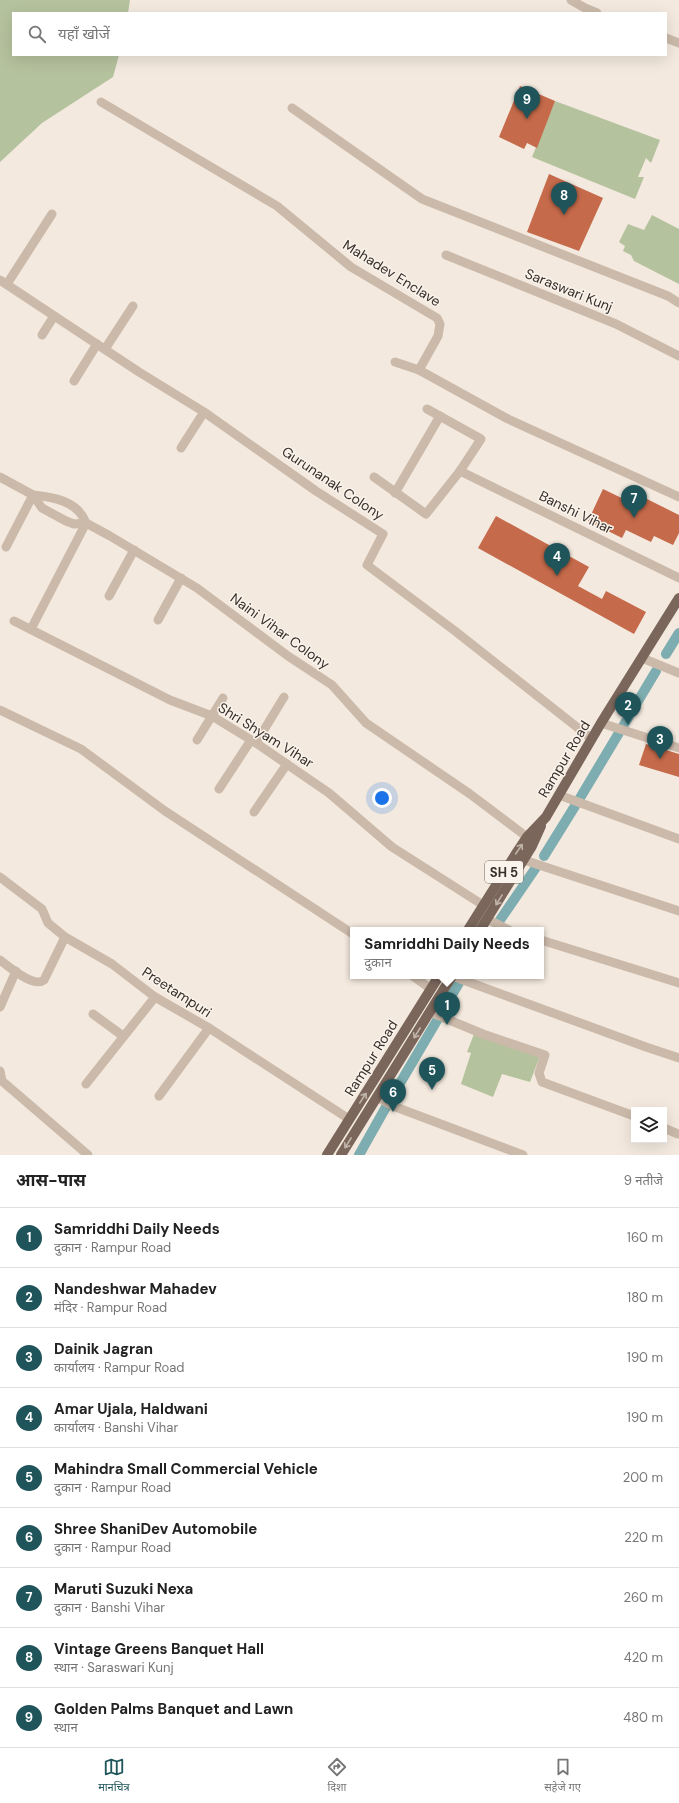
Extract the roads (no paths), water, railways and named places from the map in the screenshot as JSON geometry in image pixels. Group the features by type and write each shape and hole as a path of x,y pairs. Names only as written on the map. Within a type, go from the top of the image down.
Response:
{"main road":[{"name":"Rampur Road","path":"470,927 527,837 546,817 560,795 601,723 679,598"},
{"path":"482,927 524,860 546,817"},
{"name":"Rampur Road","path":"327,1155 437,979"},
{"path":"341,1155 436,1015 451,979"}],"street":[{"path":"571,0 595,12"},
{"path":"667,38 679,43"},
{"name":"Mahadev Enclave","path":"102,102 277,206 351,267 437,318 440,324 438,336 419,370"},
{"path":"292,108 422,199 668,296 679,303"},
{"path":"2,281 52,214"},
{"name":"Saraswari Kunj","path":"446,255 616,324 679,356"},
{"name":"Gurunanak Colony","path":"2,281 204,412 316,491 382,534 367,565 455,631 592,739"},
{"path":"105,349 133,306"},
{"path":"42,335 54,316"},
{"path":"74,381 97,344"},
{"path":"396,362 419,370 508,419 679,497"},
{"path":"374,477 426,514 460,471 481,439 427,409"},
{"path":"181,448 204,412"},
{"path":"395,493 440,416"},
{"name":"Banshi Vihar","path":"460,471 679,578"},
{"name":"Naini Vihar Colony","path":"0,477 33,495 42,508 74,524 83,525 86,523 182,578 332,685 366,723 470,794 527,837"},
{"path":"6,547 33,495 50,496 65,502 80,513 86,523 30,629"},
{"path":"109,596 134,550"},
{"path":"158,620 182,578"},
{"name":"Shri Shyam Vihar","path":"14,621 170,700 212,716 254,741 329,793 392,847 483,906"},
{"path":"642,658 679,673"},
{"path":"219,789 284,697"},
{"path":"197,740 223,698"},
{"path":"0,710 81,749 165,812 350,932"},
{"path":"601,723 679,748"},
{"path":"254,812 287,764"},
{"path":"560,795 679,839"},
{"path":"524,860 679,911"},
{"name":"Preetampuri","path":"0,877 42,909 48,923 66,937 112,964 155,997 209,1028 349,1119"},
{"path":"487,919 503,927"},
{"path":"0,960 37,984 41,983 44,980 66,937"},
{"path":"544,941 679,983"},
{"path":"0,1007 16,971"},
{"path":"417,979 431,989"},
{"path":"460,979 646,1048 679,1058"},
{"path":"86,1084 155,997"},
{"path":"92,1014 123,1036"},
{"path":"436,1015 483,1034 545,1055 539,1073 542,1082 631,1115"},
{"path":"159,1096 209,1028"},
{"path":"0,1071 2,1081 88,1155"},
{"path":"380,1099 393,1106 523,1155"},
{"path":"667,1129 678,1134"}],"waterway":[{"path":"666,654 679,633"},
{"path":"580,798 656,671"},
{"path":"544,856 575,806"},
{"path":"500,920 537,866"},
{"path":"359,1155 459,983"}],"place":[{"name":"Golden Palms Banquet and Lawn","path":"527,119"},
{"name":"Vintage Greens Banquet Hall","path":"564,215"},
{"name":"Maruti Suzuki Nexa","path":"634,518"},
{"name":"Amar Ujala, Haldwani","path":"557,576"},
{"name":"Nandeshwar Mahadev","path":"628,725"},
{"name":"Dainik Jagran","path":"660,759"},
{"name":"Samriddhi Daily Needs","path":"447,1025"},
{"name":"Mahindra Small Commercial Vehicle","path":"432,1090"},
{"name":"Shree ShaniDev Automobile","path":"393,1112"}]}
